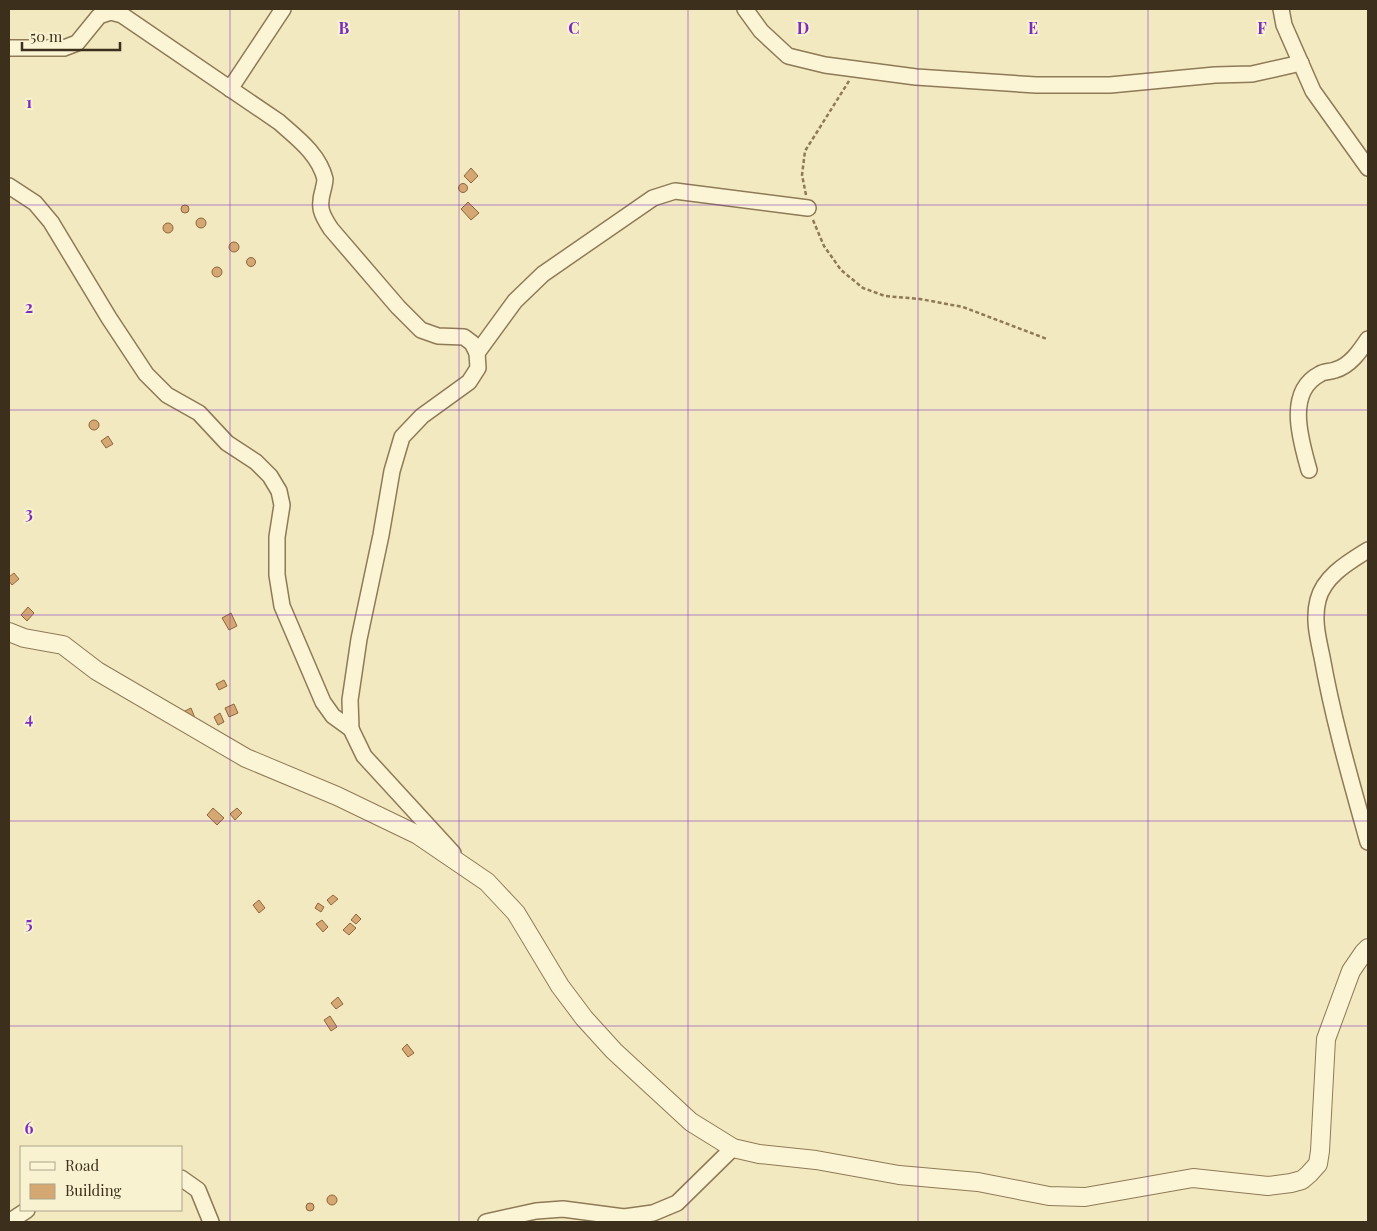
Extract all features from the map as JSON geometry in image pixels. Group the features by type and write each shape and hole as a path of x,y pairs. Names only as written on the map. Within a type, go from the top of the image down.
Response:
{"street":[{"path":"230,88 283,9"},
{"path":"745,9 761,31 788,56 826,65 916,78 1036,85 1110,85 1214,74 1252,74 1301,63"},
{"path":"1281,9 1284,25 1313,91 1368,168"},
{"path":"9,48 64,48 76,43 99,16 112,10 122,15 279,122 315,157 325,180 320,200 321,215 330,229 398,307 421,330 438,336 464,337 472,343 477,353 478,368 469,382 422,416 402,437 392,471 359,639 350,700 351,729 364,756 464,866"},
{"path":"9,186 35,203 51,222 109,318 146,374 167,395 200,413 227,444 256,462 270,476 279,491 282,505 277,537 277,566 282,606 323,702 333,716 351,729"},
{"path":"477,353 516,301 543,274 653,198 675,191 808,208"},
{"path":"1309,470 1299,433 1300,396 1307,384 1320,373 1336,370 1352,360 1368,339"},
{"path":"1368,550 1349,562 1330,578 1318,599 1315,622 1326,682 1368,842"},
{"path":"9,632 24,638 63,645 97,671 246,758 337,796 418,835 487,882 516,913 560,986 584,1018 614,1050 691,1122 733,1148 759,1154 816,1160 899,1175 978,1182 1049,1196 1085,1196 1193,1178 1268,1186 1291,1184 1302,1180 1318,1164 1326,1038 1351,971 1368,948"},
{"path":"486,1222 536,1211 563,1209 624,1217 653,1213 677,1203 733,1148"},
{"path":"182,1179 198,1190 212,1222"},
{"path":"9,1222 26,1211"}],"path":[{"path":"857,70 805,151 802,175 808,208 824,246 841,270 863,288 886,296 920,299 963,307 1046,339"}],"building":[{"path":"471,168 478,176 471,183 464,176"},
{"path":"463,184 467,188 463,192 459,188"},
{"path":"468,202 479,213 471,220 461,209"},
{"path":"185,205 189,209 185,213 181,209"},
{"path":"199,218 203,218 206,223 205,227 199,228 196,225 196,221"},
{"path":"166,223 170,223 173,228 172,232 166,233 163,230 163,226"},
{"path":"232,242 236,242 239,247 238,251 232,252 229,249 229,245"},
{"path":"251,258 255,262 251,266 247,262"},
{"path":"215,267 219,267 222,272 221,276 215,277 212,274 212,270"},
{"path":"92,420 96,420 99,425 98,429 92,430 89,427 89,423"},
{"path":"108,436 113,444 106,448 101,441"},
{"path":"14,573 19,579 12,585 9,577"},
{"path":"28,607 34,613 27,621 21,615"},
{"path":"231,613 237,626 229,630 222,618"},
{"path":"224,680 227,686 219,690 216,684"},
{"path":"234,704 238,713 229,717 225,708"},
{"path":"191,708 195,718 187,721 183,712"},
{"path":"220,713 224,722 218,725 214,717"},
{"path":"213,808 224,818 217,825 207,815"},
{"path":"237,808 242,813 235,820 230,814"},
{"path":"333,895 338,899 331,905 327,900"},
{"path":"259,900 265,908 259,913 253,905"},
{"path":"318,903 324,907 321,912 315,908"},
{"path":"356,914 361,919 356,924 351,920"},
{"path":"322,920 328,927 323,932 316,924"},
{"path":"350,923 356,928 349,935 343,930"},
{"path":"338,997 343,1004 336,1009 331,1003"},
{"path":"330,1016 337,1027 331,1031 324,1020"},
{"path":"407,1044 414,1053 408,1057 402,1049"},
{"path":"330,1195 334,1195 337,1200 334,1205 330,1205 327,1202 327,1198"},
{"path":"310,1203 314,1207 310,1211 306,1207"}]}
